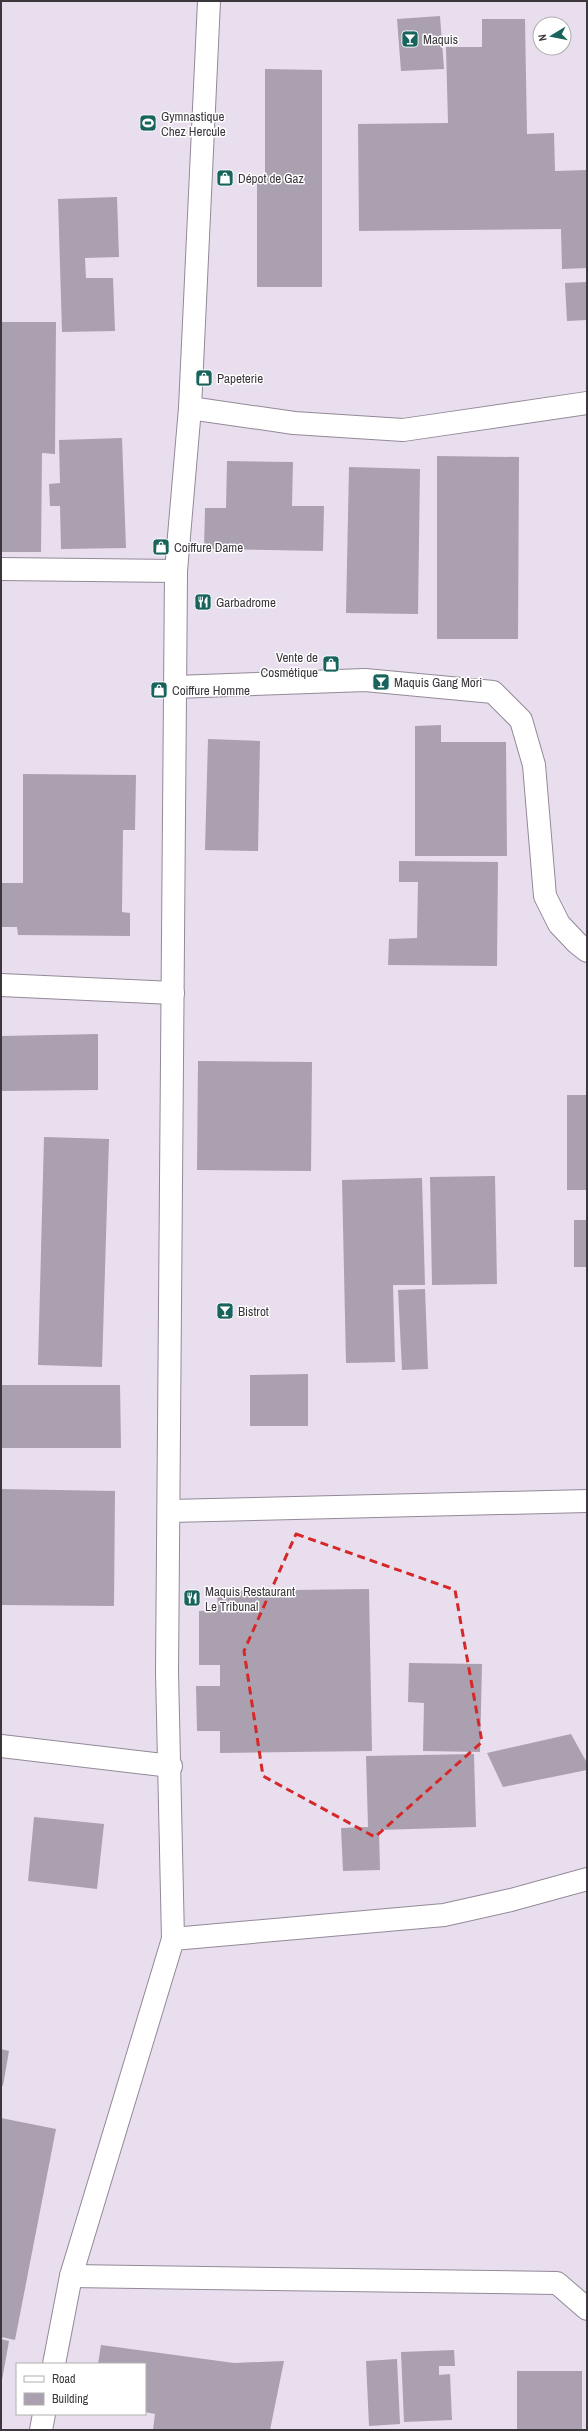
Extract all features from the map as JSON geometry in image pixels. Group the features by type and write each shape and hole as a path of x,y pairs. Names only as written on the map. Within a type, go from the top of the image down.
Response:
{"street":[{"path":"54,2363 71,2276 173,1939 171,1766 168,1672 176,571 190,408 209,1"},
{"path":"190,408 294,423 403,430 587,403"},
{"path":"1,569 176,571"},
{"path":"176,687 365,680 493,692 521,720 534,765 545,896 559,924 587,951"},
{"path":"1,985 173,993"},
{"path":"169,1511 587,1501"},
{"path":"1,1746 171,1766"},
{"path":"173,1939 444,1915 511,1900 587,1879"},
{"path":"71,2276 557,2283 587,2308"},
{"path":"41,2430 44,2415"}],"highlighted area":[{"path":"296,1534 455,1590 482,1742 375,1837 263,1776 244,1651"}],"building":[{"path":"440,16 444,69 401,71 397,19"},
{"path":"482,19 525,19 527,134 554,133 555,171 587,170 587,268 562,269 561,229 359,231 358,124 448,123 446,47 482,47"},
{"path":"265,69 322,70 322,287 257,287 257,178 265,178"},
{"path":"117,197 119,257 85,258 86,278 113,278 115,331 62,332 58,199"},
{"path":"587,282 587,320 567,321 565,283"},
{"path":"1,322 56,322 55,454 42,453 41,552 1,552"},
{"path":"122,438 126,548 61,549 60,506 50,506 49,484 60,483 59,440"},
{"path":"437,456 519,457 518,639 437,639"},
{"path":"227,461 293,462 292,506 324,506 323,551 204,549 205,508 226,508"},
{"path":"349,467 420,469 418,614 346,613"},
{"path":"441,725 441,742 506,742 507,856 415,856 415,726"},
{"path":"208,739 260,741 258,851 205,850"},
{"path":"23,774 136,775 135,830 123,830 122,912 130,913 130,936 18,935 17,927 1,927 1,883 23,883"},
{"path":"399,861 498,862 497,966 388,965 389,939 417,938 418,882 399,882"},
{"path":"98,1034 98,1090 1,1091 1,1036"},
{"path":"198,1061 312,1062 311,1171 197,1170"},
{"path":"567,1095 587,1095 587,1190 567,1190"},
{"path":"44,1137 109,1139 102,1367 38,1365"},
{"path":"495,1176 497,1284 432,1285 430,1177"},
{"path":"422,1178 425,1285 393,1285 395,1362 346,1363 342,1180"},
{"path":"574,1220 587,1220 587,1267 574,1267"},
{"path":"425,1289 428,1369 402,1370 398,1290"},
{"path":"308,1374 308,1426 250,1426 250,1375"},
{"path":"1,1385 120,1385 121,1448 1,1448"},
{"path":"1,1489 115,1491 114,1606 1,1605"},
{"path":"369,1589 372,1751 220,1753 220,1731 197,1731 196,1686 220,1686 220,1665 199,1665 199,1611 218,1610 217,1591"},
{"path":"409,1663 482,1664 480,1752 423,1751 424,1703 408,1702"},
{"path":"571,1734 587,1763 587,1770 503,1787 487,1753"},
{"path":"474,1754 476,1827 379,1830 380,1870 343,1871 341,1828 368,1827 366,1756"},
{"path":"34,1817 104,1824 97,1889 28,1881"},
{"path":"1,2049 9,2051 3,2086 1,2085"},
{"path":"1,2118 56,2129 15,2340 1,2337"},
{"path":"1,2339 9,2341 2,2380 1,2380"},
{"path":"101,2345 234,2363 284,2361 270,2430 153,2430 155,2414 146,2412 146,2363 98,2363"},
{"path":"454,2350 455,2366 439,2366 439,2375 450,2374 452,2420 404,2422 401,2352"},
{"path":"397,2359 400,2424 369,2426 366,2361"},
{"path":"517,2371 582,2371 582,2430 517,2430"}],"place":[{"name":"Maquis","path":"410,39"},
{"name":"Gymnastique Chez Hercule","path":"148,123"},
{"name":"Dépot de Gaz","path":"225,178"},
{"name":"Papeterie","path":"204,378"},
{"name":"Coiffure Dame","path":"161,547"},
{"name":"Garbadrome","path":"203,602"},
{"name":"Vente de Cosmétique","path":"331,664"},
{"name":"Maquis Gang Mori","path":"381,682"},
{"name":"Coiffure Homme","path":"159,690"},
{"name":"Bistrot","path":"225,1311"},
{"name":"Maquis Restaurant Le Tribunal","path":"192,1598"}]}
